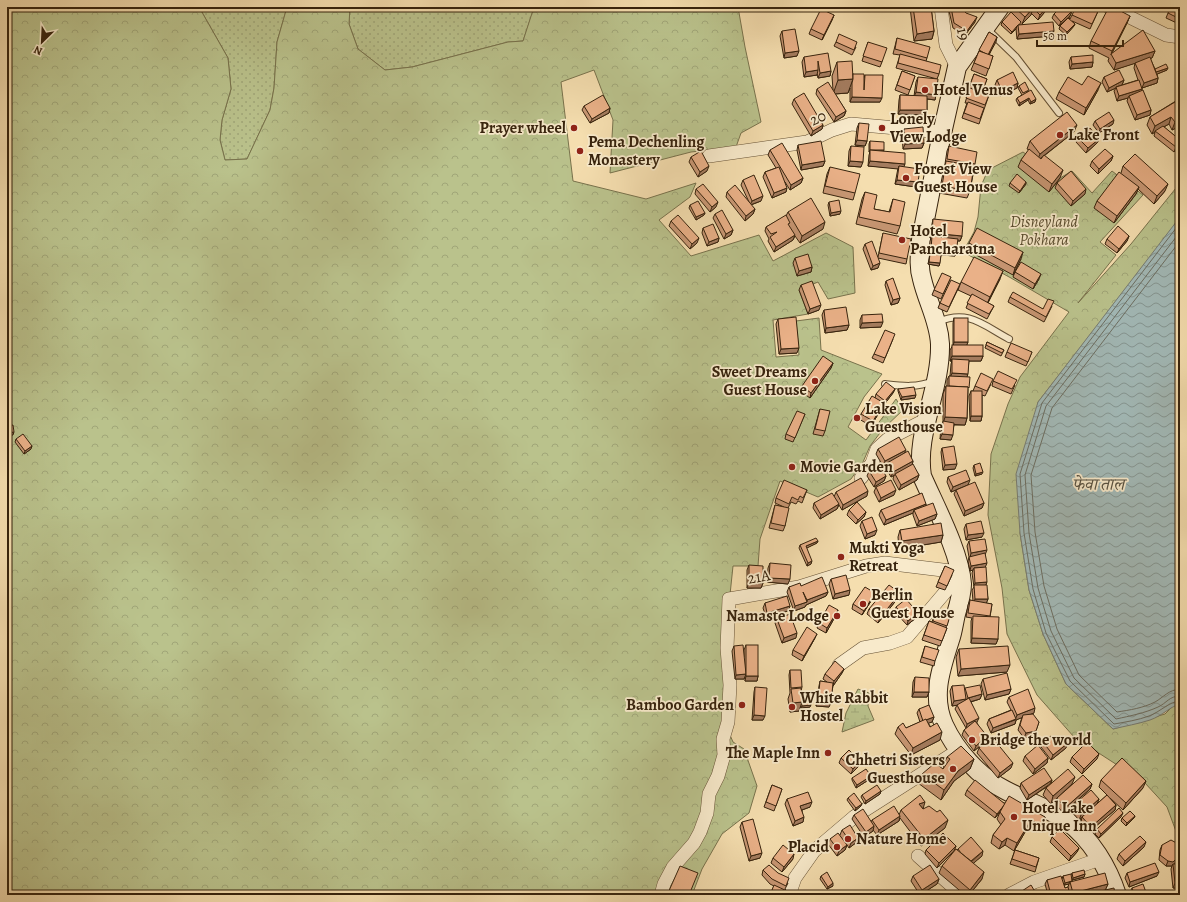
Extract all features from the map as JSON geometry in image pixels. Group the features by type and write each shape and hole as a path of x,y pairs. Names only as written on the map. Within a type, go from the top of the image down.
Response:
{"main road":[{"path":"1000,7 957,67 942,132 921,240 921,278 937,323 940,344 938,378 920,454 922,476 954,551 962,585 951,638 940,672 937,706 944,724 959,750 980,773 995,785 1046,809 1067,821 1083,835 1109,872 1117,895"}],"street":[{"name":"19","path":"941,7 946,45 957,67"},
{"path":"1109,7 1166,35 1180,37"},
{"name":"20","path":"709,156 807,142 832,130 851,124 942,132"},
{"path":"861,478 872,463 877,449 888,439 928,418"},
{"name":"21A","path":"661,895 664,884 673,867 694,843 700,832 710,794 718,776 724,755 722,739 728,722 730,685 727,648 729,600 800,587 866,566 885,563 960,575"},
{"path":"839,665 864,648 890,643 907,637 960,575"},
{"path":"789,895 795,878 814,851 849,821 870,806 908,784 959,750"},
{"path":"918,856 962,895"},
{"path":"1009,895 1034,882 1100,859"}],"lane":[{"path":"985,26 1016,57 1059,113"},
{"path":"937,323 950,317 963,316 1009,339"},
{"path":"885,384 912,386 924,385 938,378"}],"green space":[{"path":"7,7 199,7 228,58 231,89 222,120 220,140 225,160 247,159 270,110 274,88 277,42 287,7 350,7 349,24 358,49 385,70 412,67 508,42 523,41 534,7 738,7 761,122 741,133 736,147 691,152 610,173 613,120 594,70 561,82 573,181 646,199 696,183 690,197 659,220 691,256 759,235 773,261 826,233 853,247 855,293 828,299 818,282 799,290 808,314 773,320 776,357 799,355 796,321 819,318 821,350 882,374 864,397 848,427 866,440 896,399 903,410 883,429 870,446 863,462 851,479 818,497 780,481 760,539 758,566 733,566 724,652 724,721 733,742 744,749 757,786 749,813 722,834 702,869 692,895 7,895 7,649 9,646 9,639 7,638"},
{"path":"199,7 287,7 277,42 274,88 270,110 247,159 225,160 220,140 222,120 231,89 228,58"},
{"path":"350,7 534,8 523,41 508,42 412,67 385,70 358,49 349,24"},
{"name":"Disneyland Pokhara","path":"1023,152 1060,178 1072,171 1092,193 1112,171 1143,195 1100,242 1116,255 1078,303 1131,244 1180,183 1180,219 1038,402 1020,533 1029,590 1043,634 1066,684 1113,729 1165,714 1174,705 1180,704 1180,851 1177,834 1167,807 1145,783 1074,737 1037,695 1007,634 1002,588 988,515 991,454 1008,404 1020,377 1069,312 963,252 974,232 978,217 981,186 988,170"},
{"path":"858,689 869,693 868,706 874,720 842,732 846,713"}],"water":[{"name":"फेवा ताल","path":"1180,217 1180,704 1150,720 1113,729 1066,684 1043,634 1029,590 1020,533 1016,474 1038,402"}],"building":[{"path":"913,7 931,7 934,31 917,34"},
{"path":"951,7 960,7 966,13 977,17 967,31 954,23"},
{"path":"1014,7 1032,7 1033,8 1025,17"},
{"path":"1032,7 1045,7 1046,8 1040,15"},
{"path":"1061,7 1068,7 1072,11 1061,22 1054,14"},
{"path":"1076,7 1100,7 1092,24 1072,15"},
{"path":"1109,7 1113,7 1130,16 1112,51 1091,41"},
{"path":"1171,7 1180,7 1180,19 1168,13"},
{"path":"821,9 834,15 824,35 811,29"},
{"path":"1011,12 1021,22 1012,32 1002,22"},
{"path":"1068,18 1075,24 1067,32 1060,26"},
{"path":"1053,22 1054,31 1019,34 1018,25"},
{"path":"795,29 799,51 785,53 782,31"},
{"path":"1143,30 1155,51 1116,63 1111,54"},
{"path":"989,32 997,37 988,55 979,50"},
{"path":"839,34 857,42 854,50 836,42"},
{"path":"897,38 930,47 927,58 895,49"},
{"path":"868,42 887,48 882,62 863,56"},
{"path":"979,51 993,56 989,69 974,63"},
{"path":"828,53 831,71 820,73 818,61 818,70 806,72 804,57"},
{"path":"900,54 941,65 939,74 898,63"},
{"path":"1093,55 1093,62 1072,64 1071,57"},
{"path":"1150,57 1158,78 1144,83 1135,63"},
{"path":"852,61 853,79 838,80 837,62"},
{"path":"1166,64 1168,68 1156,72 1155,69"},
{"path":"1119,70 1124,80 1109,88 1104,77"},
{"path":"902,71 915,76 910,90 897,85"},
{"path":"1013,72 1018,83 1002,91 997,80"},
{"path":"853,74 864,74 864,90 865,75 883,75 882,98 852,97"},
{"path":"974,74 987,79 983,90 970,85"},
{"path":"1088,76 1101,83 1086,108 1059,92 1068,77 1082,85"},
{"path":"918,77 938,79 936,95 916,92"},
{"path":"1139,80 1142,89 1119,96 1116,87"},
{"path":"828,82 846,111 836,117 817,89"},
{"path":"1025,82 1029,90 1023,93 1019,86"},
{"path":"970,88 989,95 985,105 966,98"},
{"path":"1031,90 1036,99 1031,102 1029,98 1020,103 1017,98"},
{"path":"1143,90 1151,110 1137,115 1129,96"},
{"path":"804,93 823,125 813,131 794,99"},
{"path":"603,95 610,108 592,119 584,106"},
{"path":"900,95 927,96 927,110 900,110"},
{"path":"1180,99 1180,120 1175,122 1171,117 1155,126 1150,117"},
{"path":"968,102 984,108 980,119 964,113"},
{"path":"1067,112 1077,125 1040,154 1030,141"},
{"path":"1109,112 1114,120 1100,129 1095,121"},
{"path":"859,123 869,124 867,141 857,140"},
{"path":"1163,126 1180,140 1176,147 1155,131"},
{"path":"923,127 924,143 905,144 904,129"},
{"path":"1090,128 1099,139 1088,148 1078,138"},
{"path":"821,141 825,161 802,165 798,145"},
{"path":"870,141 884,142 884,150 870,150"},
{"path":"782,143 803,178 791,185 770,150"},
{"path":"851,146 864,147 863,162 850,161"},
{"path":"949,146 977,152 975,164 947,159"},
{"path":"1029,149 1041,159 1044,155 1063,170 1052,184 1021,160"},
{"path":"1105,149 1113,156 1099,169 1092,161"},
{"path":"870,150 905,153 905,164 870,161"},
{"path":"701,151 709,166 700,172 691,157"},
{"path":"1135,154 1168,184 1157,196 1123,166"},
{"path":"946,161 974,166 970,191 942,186"},
{"path":"899,166 920,169 918,182 897,180"},
{"path":"779,167 787,188 774,193 765,172"},
{"path":"830,167 860,174 855,193 825,186"},
{"path":"1071,171 1086,189 1073,201 1057,183"},
{"path":"1119,172 1139,187 1117,216 1097,201"},
{"path":"1017,174 1026,182 1020,191 1010,183"},
{"path":"754,175 763,196 752,201 743,180"},
{"path":"703,184 718,202 712,207 696,189"},
{"path":"735,185 755,209 746,216 727,192"},
{"path":"865,192 877,195 874,209 890,212 893,199 905,202 900,226 859,217"},
{"path":"811,198 825,222 802,236 788,212"},
{"path":"839,200 841,211 831,213 829,202"},
{"path":"698,201 705,213 696,217 690,205"},
{"path":"722,210 733,230 726,234 715,214"},
{"path":"678,215 699,238 692,244 671,221"},
{"path":"786,215 790,223 788,224 795,235 776,247 770,237 777,232 771,234 766,227"},
{"path":"933,219 963,222 962,236 932,233"},
{"path":"713,224 719,238 709,242 703,228"},
{"path":"1118,226 1129,236 1119,249 1107,239"},
{"path":"977,228 1023,252 1015,268 969,243"},
{"path":"883,233 911,239 907,259 879,253"},
{"path":"932,236 958,239 956,252 931,249"},
{"path":"872,241 880,263 873,266 865,244"},
{"path":"808,254 812,267 799,271 795,258"},
{"path":"930,254 941,255 940,263 929,262"},
{"path":"974,257 1003,271 990,297 961,282"},
{"path":"1021,262 1041,274 1035,284 1015,272"},
{"path":"942,273 951,277 943,294 934,290"},
{"path":"893,278 900,298 893,300 886,281"},
{"path":"951,280 960,284 949,307 940,303"},
{"path":"812,281 821,305 810,309 801,285"},
{"path":"1013,292 1043,309 1048,299 1054,301 1046,317 1010,297"},
{"path":"972,294 994,306 989,314 967,303"},
{"path":"846,307 849,325 826,328 824,310"},
{"path":"882,314 883,322 862,323 862,315"},
{"path":"796,317 799,348 781,349 778,319"},
{"path":"954,318 968,318 968,342 954,342"},
{"path":"885,330 895,334 885,358 874,354"},
{"path":"987,342 1004,350 1002,353 986,345"},
{"path":"1011,343 1032,352 1028,362 1007,352"},
{"path":"952,345 983,345 983,356 952,356"},
{"path":"823,356 833,363 811,393 802,386"},
{"path":"952,359 969,360 968,374 952,373"},
{"path":"998,371 1017,380 1012,389 993,381"},
{"path":"981,373 993,379 987,391 975,386"},
{"path":"949,376 970,377 969,388 949,386"},
{"path":"886,382 895,389 885,401 876,394"},
{"path":"946,386 968,387 967,418 945,417"},
{"path":"914,387 916,395 902,397 898,389"},
{"path":"971,391 982,391 982,416 971,416"},
{"path":"872,396 884,403 873,421 861,414"},
{"path":"820,409 830,411 825,431 815,429"},
{"path":"797,411 805,414 795,438 786,434"},
{"path":"943,421 954,423 953,435 942,434"},
{"path":"13,425 14,432 8,433 7,426"},
{"path":"23,434 32,446 25,451 16,439"},
{"path":"899,437 906,450 885,461 878,449"},
{"path":"954,446 957,464 945,465 942,448"},
{"path":"908,451 913,461 893,472 887,463"},
{"path":"980,463 983,472 976,474 974,465"},
{"path":"879,464 886,476 876,482 869,471"},
{"path":"913,464 919,475 901,485 895,474"},
{"path":"966,470 970,480 953,487 948,477"},
{"path":"861,478 868,491 843,505 836,492"},
{"path":"784,480 807,490 803,498 800,496 798,500 792,497 789,504 776,498"},
{"path":"891,480 896,490 881,498 876,487"},
{"path":"975,482 984,503 965,511 956,490"},
{"path":"832,493 839,504 821,515 814,503"},
{"path":"922,493 926,504 886,520 881,510"},
{"path":"857,502 866,512 858,520 849,510"},
{"path":"933,503 937,514 919,521 914,510"},
{"path":"775,505 789,508 785,526 771,523"},
{"path":"872,517 877,530 867,534 862,521"},
{"path":"981,521 984,533 968,535 966,524"},
{"path":"941,523 943,535 902,541 900,530"},
{"path":"816,538 818,541 806,546 812,561 808,563 800,545"},
{"path":"985,539 987,550 971,553 969,541"},
{"path":"985,553 987,563 971,566 969,557"},
{"path":"770,563 791,565 790,579 769,578"},
{"path":"749,565 763,566 763,583 749,583"},
{"path":"945,566 954,570 947,586 938,582"},
{"path":"986,567 987,582 975,583 974,568"},
{"path":"846,575 850,590 835,594 831,579"},
{"path":"822,577 828,592 807,600 803,592 807,602 795,606 789,587 800,583 801,586"},
{"path":"889,585 900,593 880,618 869,609"},
{"path":"974,585 987,585 988,599 975,599"},
{"name":"Berlin Guest House","path":"865,587 875,593 864,611 853,604"},
{"path":"787,596 790,606 767,613 765,603"},
{"path":"906,599 918,613 908,621 896,607"},
{"path":"970,600 992,604 990,616 968,613"},
{"path":"829,605 838,610 827,628 819,623"},
{"path":"936,611 950,616 947,626 933,621"},
{"path":"790,614 797,633 784,638 777,619"},
{"path":"973,616 999,617 998,639 972,638"},
{"path":"929,621 947,628 942,641 924,635"},
{"path":"807,627 817,634 804,656 793,650"},
{"path":"743,645 746,674 736,675 734,646"},
{"path":"746,645 758,645 758,676 746,676"},
{"path":"925,646 939,650 935,661 922,657"},
{"path":"1008,646 1010,665 961,669 959,649"},
{"path":"835,661 844,669 834,681 825,674"},
{"path":"790,670 801,670 802,687 791,688"},
{"path":"1007,673 1011,689 987,695 983,679"},
{"path":"915,677 929,678 929,692 914,692"},
{"path":"820,681 833,683 831,703 818,701"},
{"path":"964,685 966,699 954,701 952,686"},
{"path":"980,685 982,694 968,698 965,688"},
{"path":"755,687 767,688 765,716 754,715"},
{"path":"801,688 802,702 793,703 791,689"},
{"path":"1028,689 1035,708 1017,715 1009,697"},
{"path":"809,695 811,705 802,706 802,696"},
{"path":"969,698 979,718 967,724 957,705"},
{"path":"929,705 934,717 923,721 919,709"},
{"path":"1012,710 1016,719 993,728 989,719"},
{"path":"1033,714 1039,722 1036,731 1026,733 1020,725 1023,715"},
{"path":"926,719 930,727 937,723 942,732 913,748 898,727 903,723 906,728"},
{"path":"975,721 987,736 976,746 964,730"},
{"path":"1051,736 1055,742 1063,736 1068,743 1053,755 1043,742"},
{"path":"992,737 1013,763 1000,773 979,748"},
{"path":"1087,742 1099,754 1084,769 1072,757"},
{"path":"1038,745 1048,758 1035,769 1025,756"},
{"path":"961,746 974,759 958,771 944,790 922,774 935,763 943,769 950,759 947,757"},
{"path":"849,750 860,761 853,769 841,758"},
{"path":"1122,758 1146,781 1126,803 1101,780"},
{"path":"1044,768 1052,780 1029,795 1021,783"},
{"path":"866,769 871,776 857,785 852,778"},
{"path":"1068,769 1075,777 1053,796 1046,788"},
{"path":"1083,775 1092,784 1065,808 1057,798"},
{"path":"975,780 1005,804 997,814 967,790"},
{"path":"772,785 782,789 776,806 766,802"},
{"path":"877,785 881,791 866,801 862,795"},
{"path":"1091,790 1099,799 1081,815 1072,806"},
{"path":"808,792 812,802 800,806 804,817 795,821 787,799"},
{"path":"854,793 862,804 856,808 848,798"},
{"path":"920,795 925,802 919,804 923,809 929,806 937,812 940,810 948,820 924,839 901,810"},
{"path":"1107,795 1116,805 1091,827 1082,817"},
{"path":"1009,796 1045,817 1040,825 1031,820 1017,843 1007,838 1002,842 993,835 1005,819 1000,812"},
{"path":"894,806 900,816 879,830 872,820"},
{"path":"1119,808 1123,813 1101,834 1097,829"},
{"path":"863,809 874,826 866,832 854,815"},
{"path":"1130,811 1135,816 1127,823 1122,818"},
{"path":"753,819 762,853 751,856 742,822"},
{"path":"850,825 858,838 851,843 842,830"},
{"path":"1060,829 1079,848 1071,856 1052,837"},
{"path":"838,833 847,845 839,851 830,839"},
{"path":"943,833 956,846 939,863 926,850"},
{"path":"1140,836 1146,842 1125,861 1119,854"},
{"path":"971,837 983,851 971,861 958,849"},
{"path":"1171,840 1180,845 1180,855 1173,862 1168,861 1160,855 1162,845"},
{"path":"783,845 794,854 784,867 773,858"},
{"path":"956,849 984,872 970,890 942,866"},
{"path":"1015,850 1039,858 1036,867 1012,859"},
{"path":"1155,863 1159,872 1130,882 1127,873"},
{"path":"1173,864 1180,864 1180,883 1175,883"},
{"path":"769,865 778,873 789,878 786,886 772,879 763,870"},
{"path":"930,865 939,879 922,890 913,876"},
{"path":"680,866 698,873 689,895 672,895 668,893"},
{"path":"1084,870 1085,874 1073,878 1072,873"},
{"path":"827,872 833,883 828,887 821,876"},
{"path":"1105,873 1108,884 1073,893 1070,882"},
{"path":"1071,874 1072,881 1065,883 1063,876"},
{"path":"1061,876 1065,888 1068,887 1070,895 1051,895 1047,880"},
{"path":"1143,884 1147,895 1135,895 1132,888"},
{"path":"774,885 787,891 785,895 770,895"},
{"path":"1031,885 1037,895 1016,895"},
{"path":"1114,888 1115,895 1092,895 1092,893"}],"place":[{"name":"Hotel Venus","path":"925,90"},
{"name":"Prayer wheel","path":"574,128"},
{"name":"Lonely View Lodge","path":"882,128"},
{"name":"Lake Front","path":"1060,135"},
{"name":"Pema Dechenling Monastery","path":"580,151"},
{"name":"Forest View Guest House","path":"906,178"},
{"name":"Hotel Pancharatna","path":"902,240"},
{"name":"Sweet Dreams Guest House","path":"815,381"},
{"name":"Lake Vision Guesthouse","path":"857,418"},
{"name":"Movie Garden","path":"792,467"},
{"name":"Mukti Yoga Retreat","path":"841,557"},
{"name":"Berlin Guest House","path":"863,604"},
{"name":"Namaste Lodge","path":"837,616"},
{"name":"Bamboo Garden","path":"742,705"},
{"name":"White Rabbit Hostel","path":"792,707"},
{"name":"Bridge the world","path":"972,740"},
{"name":"The Maple Inn","path":"828,753"},
{"name":"Chhetri Sisters Guesthouse","path":"953,769"},
{"name":"Hotel Lake Unique Inn","path":"1014,817"},
{"name":"Nature Home","path":"848,839"},
{"name":"Placid","path":"837,847"}]}
